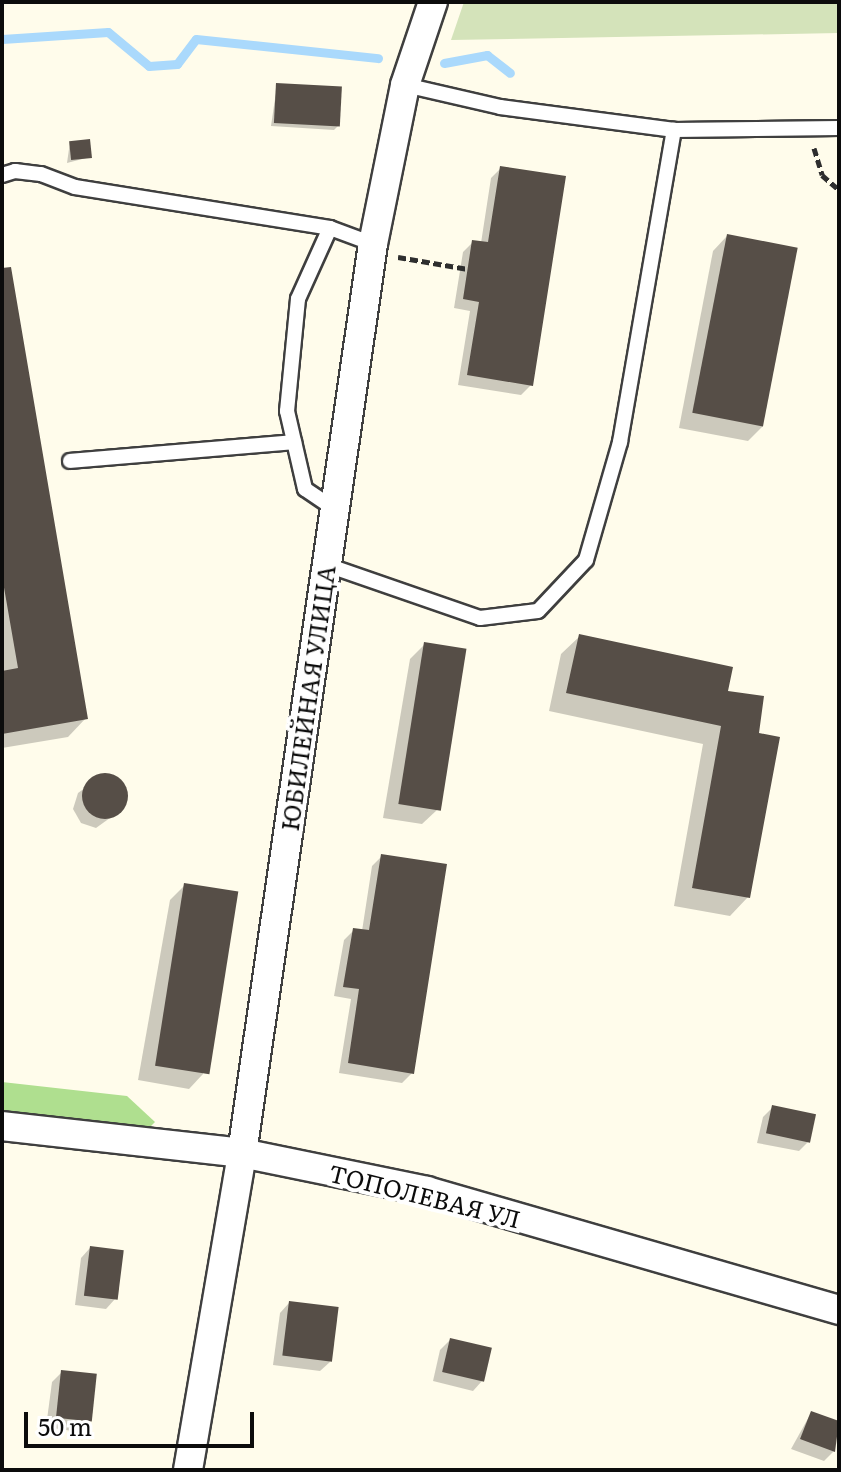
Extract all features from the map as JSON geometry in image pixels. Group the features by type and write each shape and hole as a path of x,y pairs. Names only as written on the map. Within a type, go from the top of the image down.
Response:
{"street":[{"name":"ЮБИЛЕЙНАЯ УЛИЦА","path":"188,1470 242,1153 335,509 405,85 433,2"},
{"name":"ТОПОЛЕВАЯ УЛ","path":"2,1126 242,1153 427,1191 839,1310"}],"lane":[{"path":"405,85 500,107 674,130 809,131 839,128"},
{"path":"327,565 480,618 538,611 586,560 620,442 674,130"},
{"path":"2,175 15,171 41,174 75,187 381,238"},
{"path":"330,228 298,299 287,411 305,489 335,509"},
{"path":"70,461 294,442"}],"path":[{"path":"809,131 822,175 839,190"},
{"path":"381,238 392,256 468,269"}],"green space":[{"path":"464,2 839,2 839,33 451,40"},
{"path":"2,1082 127,1096 155,1122 134,1143 2,1129"}],"building":[{"path":"276,83 342,86 340,126 274,123"},
{"path":"90,139 92,158 71,160 69,141"},
{"path":"500,166 566,176 533,386 467,375 479,302 463,299 472,240 488,242"},
{"path":"727,234 798,248 763,426 692,413"},
{"path":"11,267 88,719 2,734 2,671 18,668 2,576 2,268"},
{"path":"579,634 733,667 728,691 764,696 759,733 780,737 750,898 692,888 721,726 566,693"},
{"path":"424,642 466,649 441,811 398,804"},
{"path":"105,773 121,780 128,796 121,812 105,819 89,812 82,796 89,780"},
{"path":"381,854 447,864 414,1074 348,1063 359,989 343,987 353,928 369,930"},
{"path":"184,883 238,892 209,1074 155,1066"},
{"path":"772,1105 816,1114 810,1143 766,1133"},
{"path":"90,1246 124,1250 118,1300 84,1296"},
{"path":"289,1301 339,1307 332,1362 282,1356"},
{"path":"450,1338 492,1348 484,1382 442,1372"},
{"path":"61,1370 97,1374 92,1422 56,1418"},
{"path":"811,1411 839,1421 835,1452 800,1439"}],"waterway":[{"path":"2,39 108,32 149,66 177,64 196,39 378,58"},
{"path":"444,63 487,55 510,73"}]}
